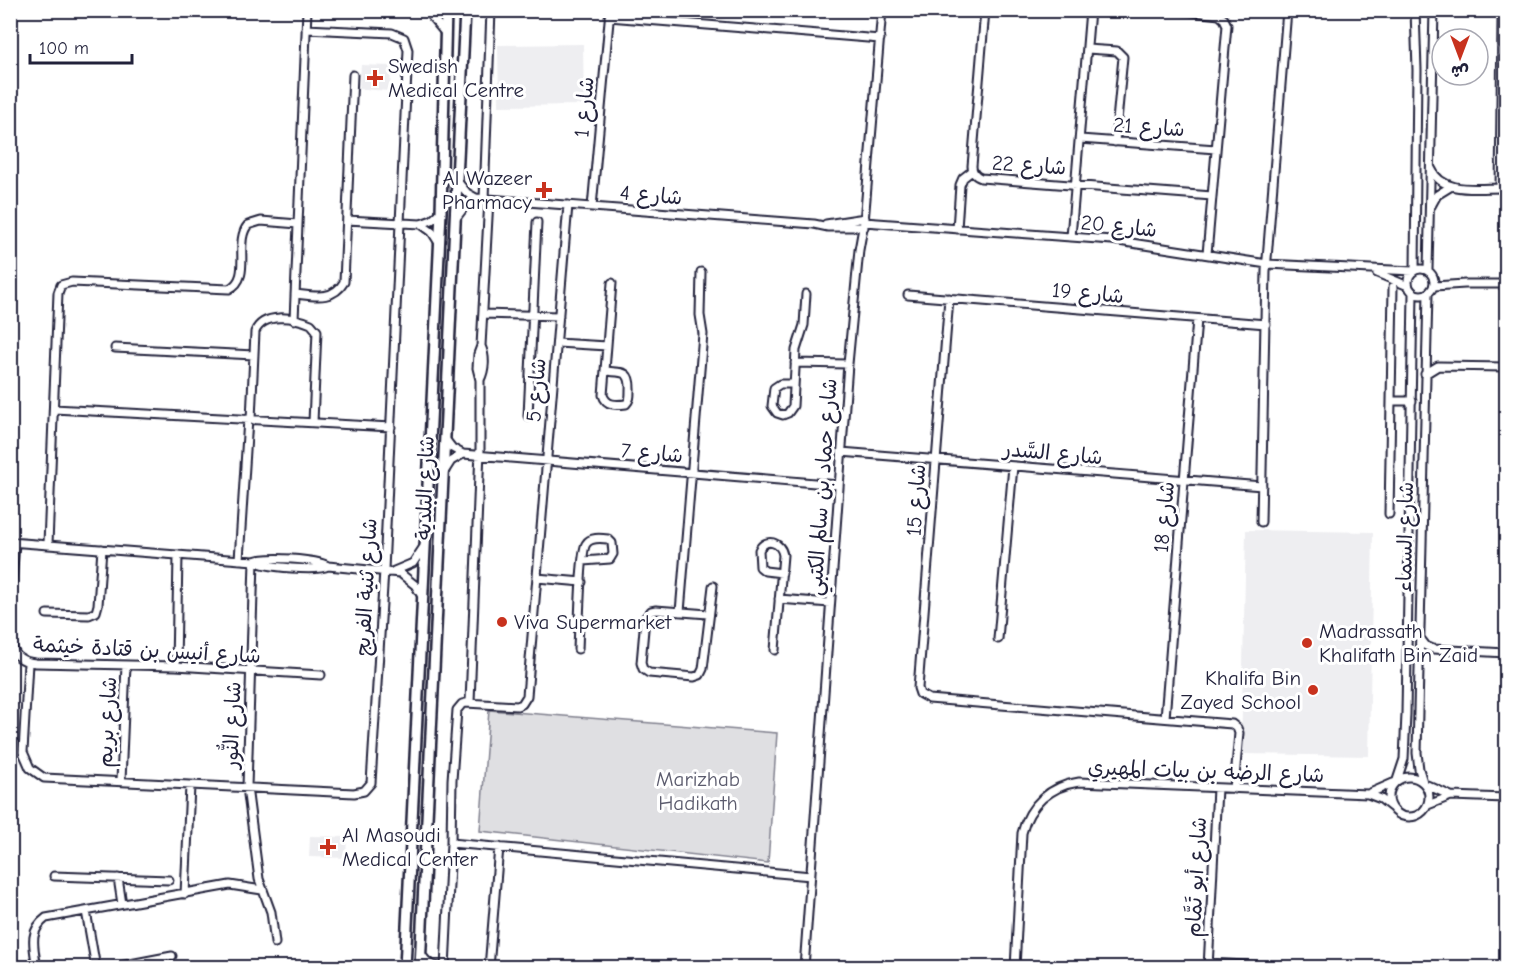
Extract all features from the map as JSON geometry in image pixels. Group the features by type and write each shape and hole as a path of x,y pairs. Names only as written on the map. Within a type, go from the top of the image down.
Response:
{"main road":[{"name":"شارع البلدية","path":"405,968 440,243 447,10"},
{"name":"شارع البلدية","path":"420,968 465,11"}],"street":[{"path":"294,320 307,10"},
{"path":"426,10 445,33"},
{"path":"421,950 424,958 434,967 446,967 452,780 457,710 462,704 470,702 480,455 480,380 477,368 483,314 491,10"},
{"name":"شارع حماد بن سالم الكتبي","path":"804,968 848,364 859,250 864,222 882,10"},
{"name":"شارع 22","path":"985,10 972,171 981,178 1212,196"},
{"path":"1071,237 1090,10"},
{"path":"1178,10 1216,14 1224,19 1227,25 1207,254"},
{"path":"1261,522 1267,264 1287,10"},
{"path":"1415,10 1417,70 1414,271 1408,279 1411,289 1420,295 1428,293 1434,286 1506,284"},
{"path":"1434,10 1428,270 1433,276 1434,286"},
{"path":"1429,210 1437,195 1450,187 1503,188 1502,20 1506,11"},
{"path":"610,14 879,39"},
{"name":"شارع 1","path":"592,207 610,14"},
{"name":"شارع ثنية الفريج","path":"28,663 23,752 30,768 44,778 354,793 369,788 372,777 384,570 408,44 404,38 392,33 306,29"},
{"path":"1087,49 1117,51 1123,57 1115,142"},
{"path":"295,294 328,296 340,288 344,282 353,75"},
{"name":"شارع 21","path":"1080,139 1216,149"},
{"path":"1430,165 1435,176 1450,187"},
{"path":"957,229 960,185 963,178 972,171"},
{"path":"455,220 462,210 476,198 467,193 457,181"},
{"name":"شارع 4","path":"476,198 824,225 864,222"},
{"name":"شارع 5","path":"470,702 512,706 522,704 527,696 568,205"},
{"path":"347,220 421,224 432,220 441,212"},
{"path":"48,544 58,293 61,285 72,282 229,289 240,279 243,234 248,225 261,221 298,224"},
{"path":"528,416 537,222"},
{"name":"شارع 20","path":"864,222 1112,240 1267,264 1414,271"},
{"path":"421,224 432,232 440,243"},
{"name":"شارع 20","path":"1369,270 1411,289"},
{"path":"1414,271 1428,270"},
{"path":"680,612 703,334 700,315 701,272"},
{"path":"1433,276 1465,284"},
{"path":"605,371 624,373 628,376 630,399 626,404 609,404 604,401 603,396 612,283"},
{"path":"1389,514 1393,287"},
{"name":"شارع السماء","path":"1395,782 1404,759 1406,714 1412,401 1411,289"},
{"name":"شارع السماء","path":"1425,783 1418,758 1418,661 1428,293"},
{"path":"794,384 780,384 774,387 772,406 777,413 786,414 792,408 794,384 795,363 797,345 804,325 806,294"},
{"name":"شارع 19","path":"908,295 1266,324"},
{"name":"شارع 15","path":"949,298 918,688 922,696 929,699 1165,718"},
{"path":"483,314 559,316"},
{"path":"239,560 255,332 260,323 272,319 294,320 311,324 317,331 313,423"},
{"name":"شارع 18","path":"1165,718 1197,319"},
{"path":"557,343 607,346"},
{"path":"115,348 254,355"},
{"path":"1426,355 1438,366 1506,367"},
{"path":"795,363 848,364"},
{"path":"1425,374 1438,366"},
{"path":"1392,401 1412,401"},
{"path":"54,409 391,427"},
{"path":"445,439 452,448 463,454"},
{"name":"شارع السَّدر","path":"842,452 1262,486"},
{"path":"443,473 451,461 463,454"},
{"name":"شارع 7","path":"463,454 839,484"},
{"path":"998,639 1013,466"},
{"path":"578,649 583,561 584,548 590,540 605,538 612,543 613,554 610,559 583,561"},
{"path":"13,542 254,561 264,565 384,570 411,580 423,598"},
{"name":"شارع أنيس بن قتادة خيثمة","path":"13,542 11,583 13,650 17,656 28,663 176,666 321,675"},
{"path":"775,650 782,573 782,549 775,542 765,543 759,550 760,567 765,571 782,573"},
{"path":"394,572 412,563 420,555 425,543"},
{"path":"47,614 89,615 96,612 102,549"},
{"path":"176,666 178,555"},
{"name":"شارع النُّور","path":"254,561 247,787 257,866 262,890 271,912 275,943"},
{"path":"537,578 582,582"},
{"path":"708,614 653,610 646,615 641,663 647,672 700,675 703,669 713,586"},
{"path":"779,599 830,603"},
{"path":"1419,637 1433,649 1506,653"},
{"path":"1418,661 1433,649"},
{"name":"شارع بريم","path":"121,781 126,664"},
{"path":"1165,718 1229,723 1237,728 1239,733 1234,789"},
{"path":"1425,783 1430,795 1428,805 1422,813 1413,817 1398,814 1391,807 1389,797 1395,782 1411,776 1425,783 1451,796"},
{"name":"شارع الرضه بن بيات المهيري","path":"1015,968 1020,841 1027,818 1042,798 1063,785 1079,782 1368,794 1381,799 1391,807"},
{"name":"شارع الرضه بن بيات المهيري","path":"1368,794 1395,782"},
{"path":"185,894 190,786"},
{"name":"شارع أبو تَمَّام","path":"1208,965 1217,788"},
{"path":"1428,805 1451,796 1506,798"},
{"path":"451,843 811,876"},
{"path":"489,968 499,847"},
{"path":"54,876 169,880"},
{"path":"118,878 122,904"},
{"path":"37,968 33,936 40,923 46,918 230,885 262,890"},
{"path":"86,911 96,968"},
{"path":"109,968 172,956"},
{"path":"1208,965 1305,968"}],"shaded area":[{"path":"583,44 584,105 499,106 498,45"},
{"name":"Swedish Medical Centre","path":"361,65 391,66 390,91 359,89"},
{"name":"Madrassath Khalifath Bin Zaid","path":"1246,530 1373,532 1369,756 1241,754"},
{"name":"Al Masoudi Medical Center","path":"310,836 347,837 346,858 309,857"}],"green space":[{"name":"Marizhab Hadikath","path":"489,710 777,733 768,863 480,831"}],"place":[{"name":"Swedish Medical Centre","path":"375,78"},
{"name":"Al Wazeer Pharmacy","path":"544,190"},
{"name":"Viva Supermarket","path":"502,622"},
{"name":"Madrassath Khalifath Bin Zaid","path":"1307,643"},
{"name":"Khalifa Bin Zayed School","path":"1313,690"},
{"name":"Al Masoudi Medical Center","path":"328,847"}]}
